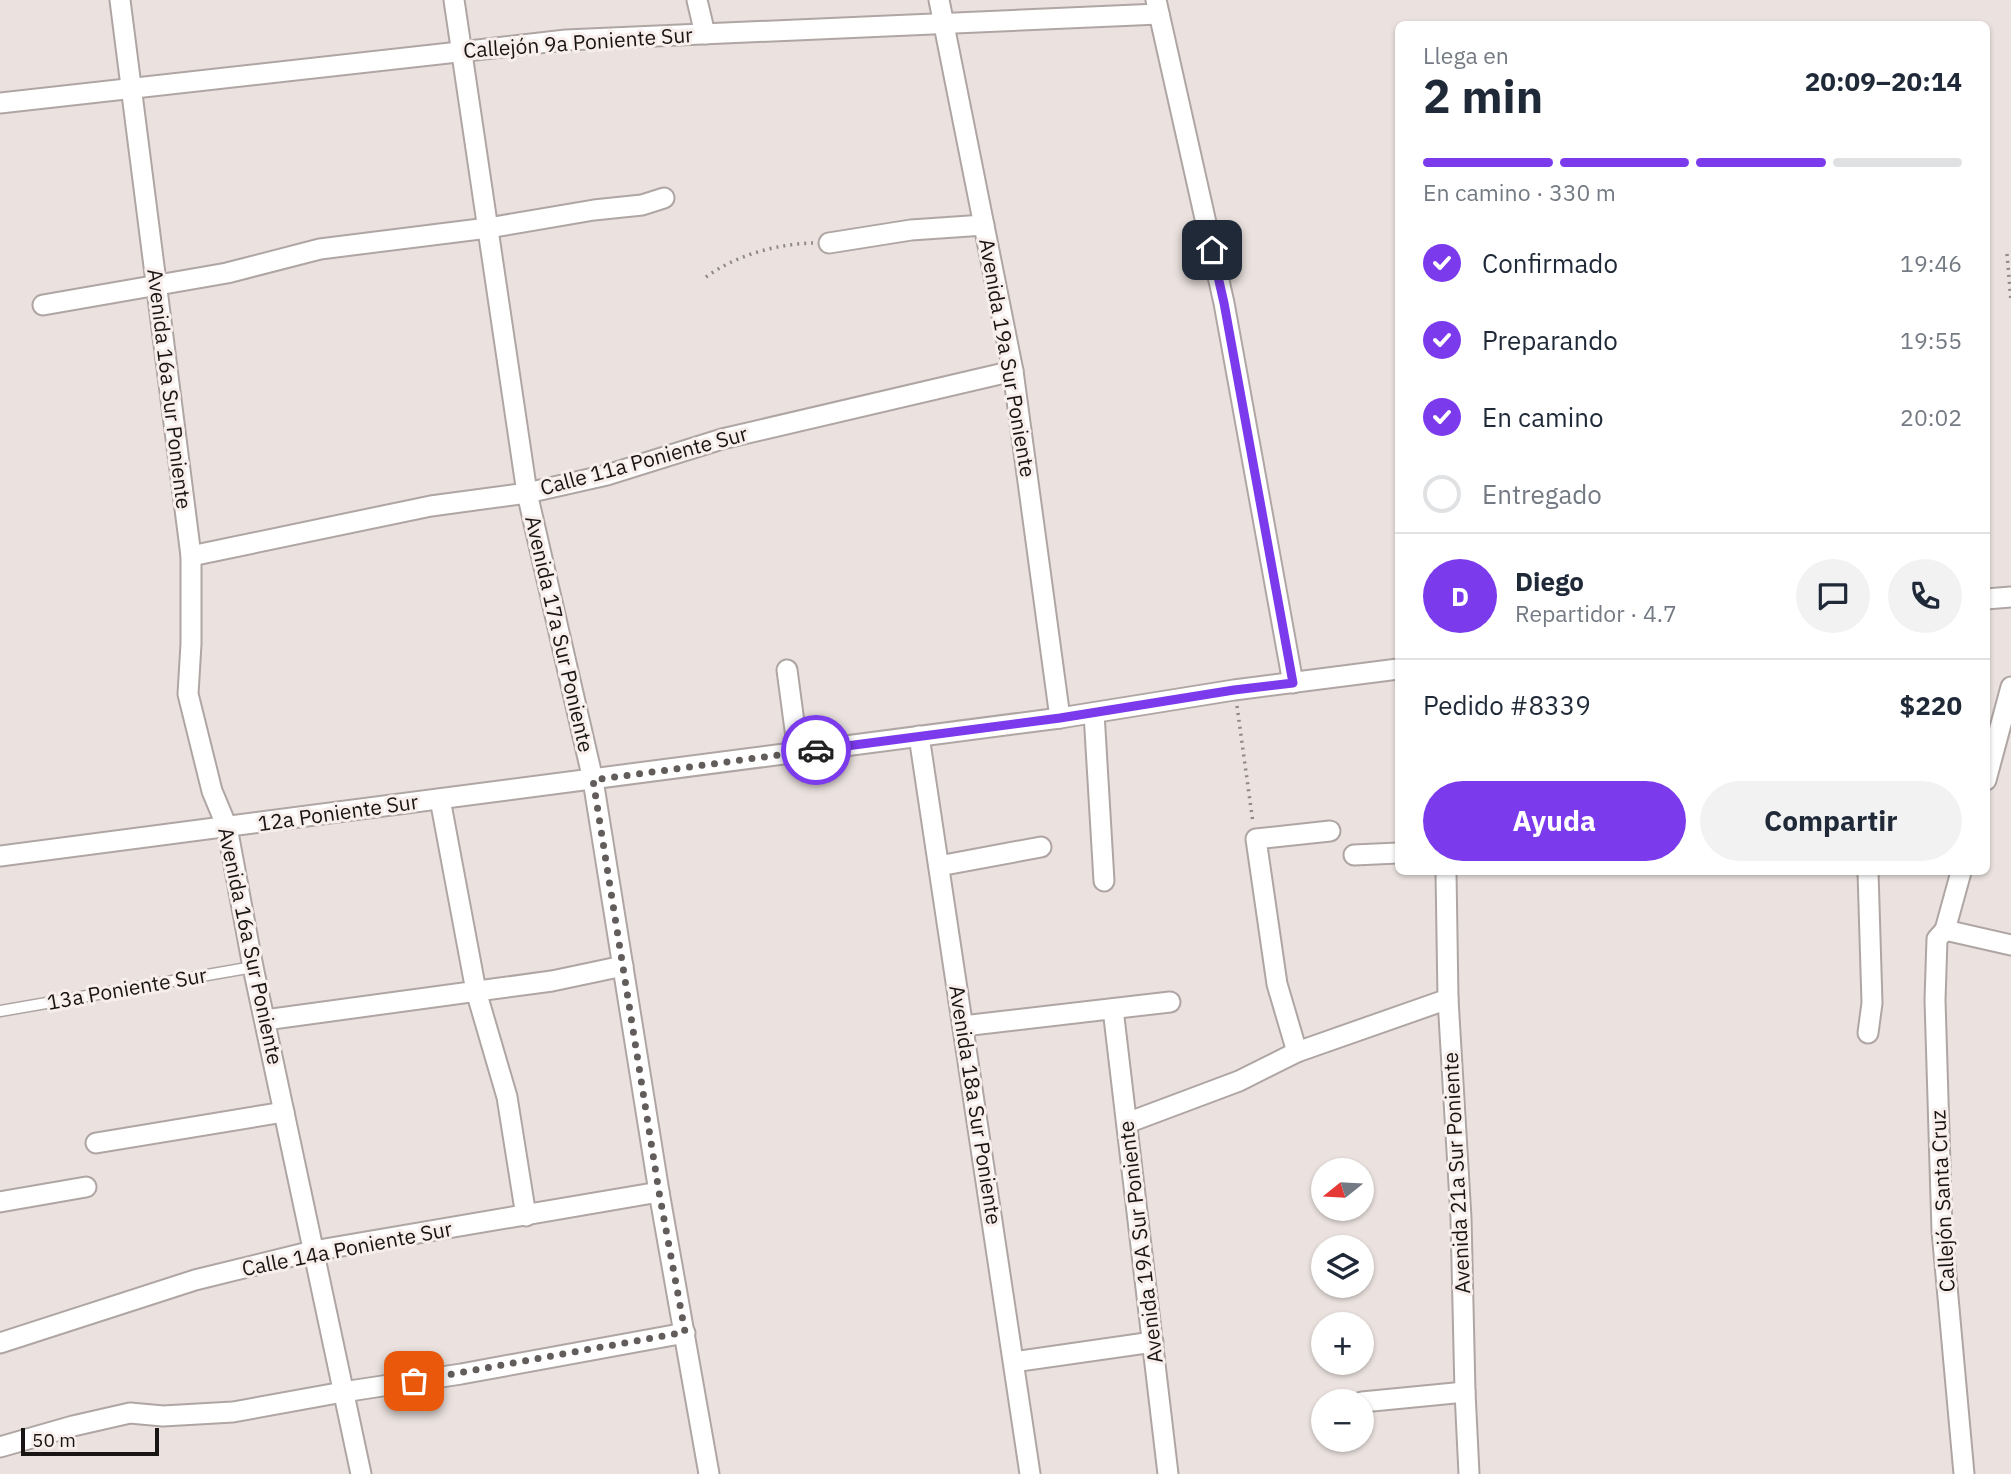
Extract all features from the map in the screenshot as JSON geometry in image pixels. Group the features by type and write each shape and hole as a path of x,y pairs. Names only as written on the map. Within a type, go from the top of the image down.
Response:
{"street":[{"name":"Avenida 16a Sur Poniente","path":"120,0 191,556 188,694 212,791 227,827 253,967 360,1474"},
{"name":"Avenida 17a Sur Poniente","path":"454,0 527,493 593,780 659,1192 709,1474"},
{"path":"697,0 705,34"},
{"name":"Avenida 19a Sur Poniente","path":"939,0 1013,371 1060,718"},
{"name":"Callejón 9a Poniente Sur","path":"0,103 566,40 944,22 1158,7"},
{"path":"1158,7 1224,303 1293,683"},
{"path":"43,305 226,273 320,249 488,228 594,210 642,205 664,198"},
{"path":"830,243 911,230 984,225"},
{"name":"Calle 11a Poniente Sur","path":"191,556 431,506 527,493 607,475 722,439 1013,371"},
{"path":"1990,599 2011,597"},
{"name":"12a Poniente Sur","path":"0,856 1060,718 1234,690 1395,669"},
{"path":"787,670 798,752"},
{"path":"1990,765 2011,687"},
{"path":"1094,713 1104,881"},
{"name":"Avenida 18a Sur Poniente","path":"919,736 1030,1474"},
{"path":"440,799 476,991 508,1097 526,1216"},
{"path":"1297,1052 1277,984 1255,839 1330,831"},
{"path":"939,866 1041,847"},
{"path":"1354,855 1395,853"},
{"name":"Avenida 21a Sur Poniente","path":"1446,875 1448,999 1461,1218 1469,1474"},
{"path":"1868,875 1872,1003 1868,1033"},
{"name":"Callejón Santa Cruz","path":"1960,875 1945,930 1937,939 1935,1000 1941,1217 1964,1474"},
{"path":"1945,930 2011,945"},
{"path":"265,1020 552,981 623,967"},
{"path":"1127,1123 1239,1081 1297,1052 1448,999"},
{"path":"963,1026 1170,1002"},
{"name":"Avenida 19A Sur Poniente","path":"1113,1009 1168,1474"},
{"path":"96,1143 284,1112"},
{"path":"0,1202 86,1187"},
{"name":"Calle 14a Poniente Sur","path":"0,1343 195,1280 313,1251 659,1192"},
{"path":"0,1447 130,1413 163,1416 233,1412 461,1374 685,1332"},
{"path":"1014,1362 1153,1342"},
{"path":"1374,1401 1465,1392"}],"lane":[{"name":"13a Poniente Sur","path":"0,1011 253,967"}],"path":[{"path":"706,277 720,267 760,252 804,244 830,243"},
{"path":"2007,254 2011,301"},
{"path":"1234,690 1255,839"}],"way so far":[{"path":"414,1381 685,1332 659,1192 593,780 816,750"}],"route":[{"path":"816,750 1060,718 1293,683 1212,250"}]}
